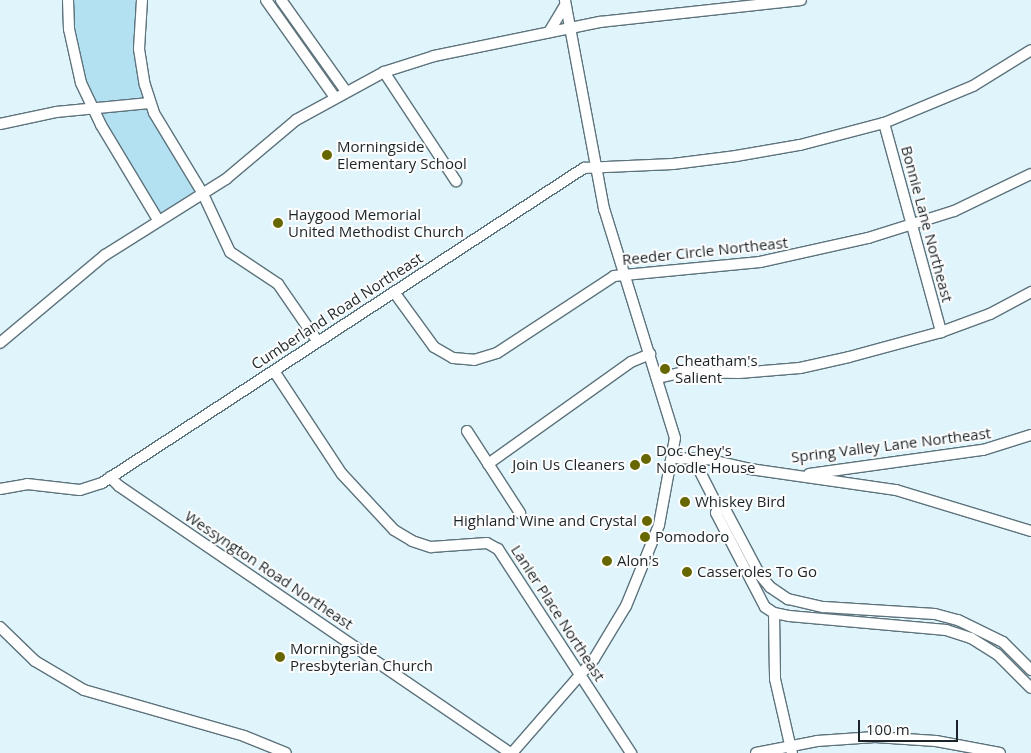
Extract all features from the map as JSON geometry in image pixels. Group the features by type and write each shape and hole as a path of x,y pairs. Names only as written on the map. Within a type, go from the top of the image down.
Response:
{"street":[{"path":"68,0 74,56 92,109 158,220"},
{"path":"142,0 139,49 150,103 203,194 230,252 278,284 318,342"},
{"path":"334,96 268,3 281,0 345,90"},
{"path":"0,343 106,255 244,166 296,120 345,90 384,72 434,56 570,28 801,0"},
{"path":"512,753 580,674 612,630 640,578 659,525 673,458 673,426 595,169 565,2"},
{"path":"549,32 565,2"},
{"name":"Cumberland Road Northeast","path":"0,488 27,484 80,490 110,477 584,168 595,169 736,156 800,145 884,123 973,86 1031,50"},
{"path":"384,72 456,182"},
{"path":"0,124 56,112 150,103"},
{"name":"Bonnie Lane Northeast","path":"884,123 941,332"},
{"name":"Reeder Circle Northeast","path":"394,292 434,347 453,358 474,360 497,353 614,276 794,256 912,226 981,200 1031,174"},
{"path":"658,378 684,372 739,373 800,368 941,332 990,314 1031,292"},
{"path":"488,464 631,362 650,354"},
{"name":"Lanier Place Northeast","path":"274,370 342,474 394,530 412,541 431,547 452,548 484,543 498,549 631,753"},
{"path":"467,431 520,514"},
{"name":"Spring Valley Lane Northeast","path":"783,474 817,474 967,453 1000,446 1031,435"},
{"path":"673,458 693,458 783,474 896,490 1031,531"},
{"path":"693,458 718,507 716,513 764,607 774,613 927,627 971,638 1006,662 1031,688"},
{"name":"Wessyngton Road Northeast","path":"110,477 119,486 512,753"},
{"path":"718,507 725,509 764,579 788,599 800,604 929,614 958,620 1003,642 1031,670"},
{"path":"754,586 764,579"},
{"path":"799,616 800,604"},
{"path":"774,613 775,679 790,749"},
{"path":"927,627 929,614"},
{"path":"0,627 35,661 84,690 226,730 286,753"},
{"path":"1006,662 1014,652"},
{"path":"756,753 790,749 847,738 905,738 1000,753"}],"shaded area":[{"path":"71,0 142,0 137,43 149,108 202,194 160,221 77,77"}],"place":[{"name":"Morningside Elementary School","path":"327,155"},
{"name":"Haygood Memorial United Methodist Church","path":"278,223"},
{"name":"Cheatham's Salient","path":"665,369"},
{"name":"Doc Chey's Noodle House","path":"646,459"},
{"name":"Join Us Cleaners","path":"635,465"},
{"name":"Whiskey Bird","path":"685,502"},
{"name":"Highland Wine and Crystal","path":"647,521"},
{"name":"Pomodoro","path":"645,537"},
{"name":"Alon's","path":"607,561"},
{"name":"Casseroles To Go","path":"687,572"},
{"name":"Morningside Presbyterian Church","path":"280,657"}]}
